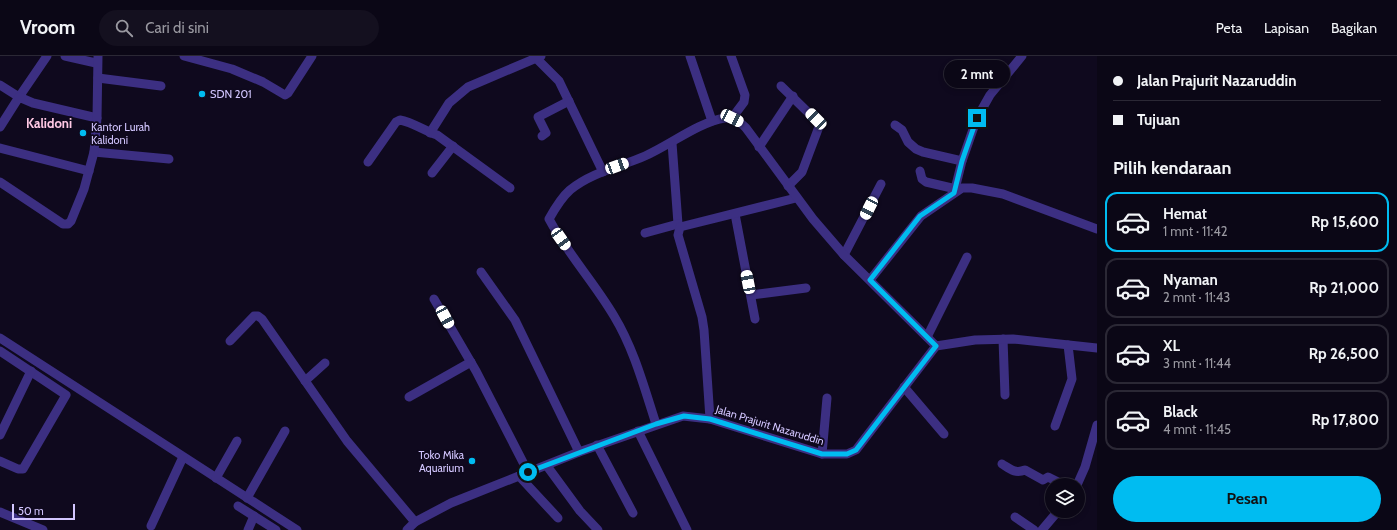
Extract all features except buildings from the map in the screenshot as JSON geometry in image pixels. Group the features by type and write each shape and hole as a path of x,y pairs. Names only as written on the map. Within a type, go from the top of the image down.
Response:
{"street":[{"path":"0,127 48,56"},
{"path":"0,182 63,224 68,224 71,221 84,189 94,152 98,78 97,59 65,56"},
{"path":"184,56 232,69 263,82 285,95 288,93 312,56"},
{"path":"690,56 712,121"},
{"path":"731,56 745,95 744,102 732,118"},
{"path":"955,191 962,161 977,118 990,95 1022,56"},
{"path":"430,132 449,103 468,87 537,57 559,81 603,172"},
{"path":"98,78 161,86"},
{"path":"0,85 32,103 97,118"},
{"path":"781,86 793,96 820,124 802,172 788,186"},
{"path":"759,147 793,96"},
{"path":"542,136 546,133 538,117 569,101"},
{"path":"656,424 633,352 624,334 614,315 549,219 568,191 578,184 603,172 645,156 712,121 732,118 740,122 746,128 796,198 844,256 936,346 975,340 1004,339 1097,348"},
{"path":"368,162 396,122 400,120 437,135 510,188"},
{"path":"895,125 902,130 908,142 916,149 962,161"},
{"path":"672,143 679,225 678,235 703,324 710,419"},
{"path":"432,173 453,146"},
{"path":"0,148 89,171"},
{"path":"94,152 169,159"},
{"path":"920,171 922,179 926,182 955,191"},
{"path":"844,256 881,184"},
{"path":"870,280 920,216 955,191 962,188 972,188 1003,194 1097,229"},
{"path":"645,233 735,214 796,198"},
{"path":"735,214 755,319"},
{"path":"927,337 967,257"},
{"path":"481,272 516,320 579,452"},
{"path":"751,295 806,288"},
{"path":"434,299 471,362 528,472"},
{"path":"230,341 254,316 258,316 347,441 411,527"},
{"path":"0,338 297,530"},
{"path":"1004,339 1005,395"},
{"path":"1055,426 1072,379 1068,345"},
{"name":"Jalan Prajurit Nazaruddin","path":"411,527 451,503 597,445 656,424 684,416 710,419 822,454 847,454 856,450 936,346"},
{"path":"0,351 65,393 65,398 23,469 18,469 0,461"},
{"path":"409,397 471,362"},
{"path":"305,380 324,363"},
{"path":"0,435 31,371"},
{"path":"904,387 944,434"},
{"path":"822,454 827,398"},
{"path":"1080,478 1085,467 1097,425"},
{"path":"247,498 285,431"},
{"path":"638,431 687,530"},
{"path":"216,478 237,441"},
{"path":"597,445 633,513"},
{"path":"151,526 183,457"},
{"path":"1002,464 1013,471 1019,472 1025,470 1043,480 1045,479"},
{"path":"547,466 580,511 598,530"},
{"path":"519,476 558,518"},
{"path":"238,506 276,530"},
{"path":"0,512 43,530"},
{"path":"248,530 254,516"},
{"path":"1015,517 1034,530"},
{"path":"1042,530 1052,518"}],"place":[{"name":"SDN 201","path":"202,94"},
{"name":"Kantor Lurah Kalidoni","path":"83,133"},
{"name":"Toko Mika Aquarium","path":"472,461"}],"district":[{"name":"Kalidoni","path":"49,123"}],"route":[{"path":"528,472 656,424 684,416 696,416 710,419 773,440 822,454 847,454 856,450 936,346 870,280 920,216 954,193 968,141 977,118"}]}
